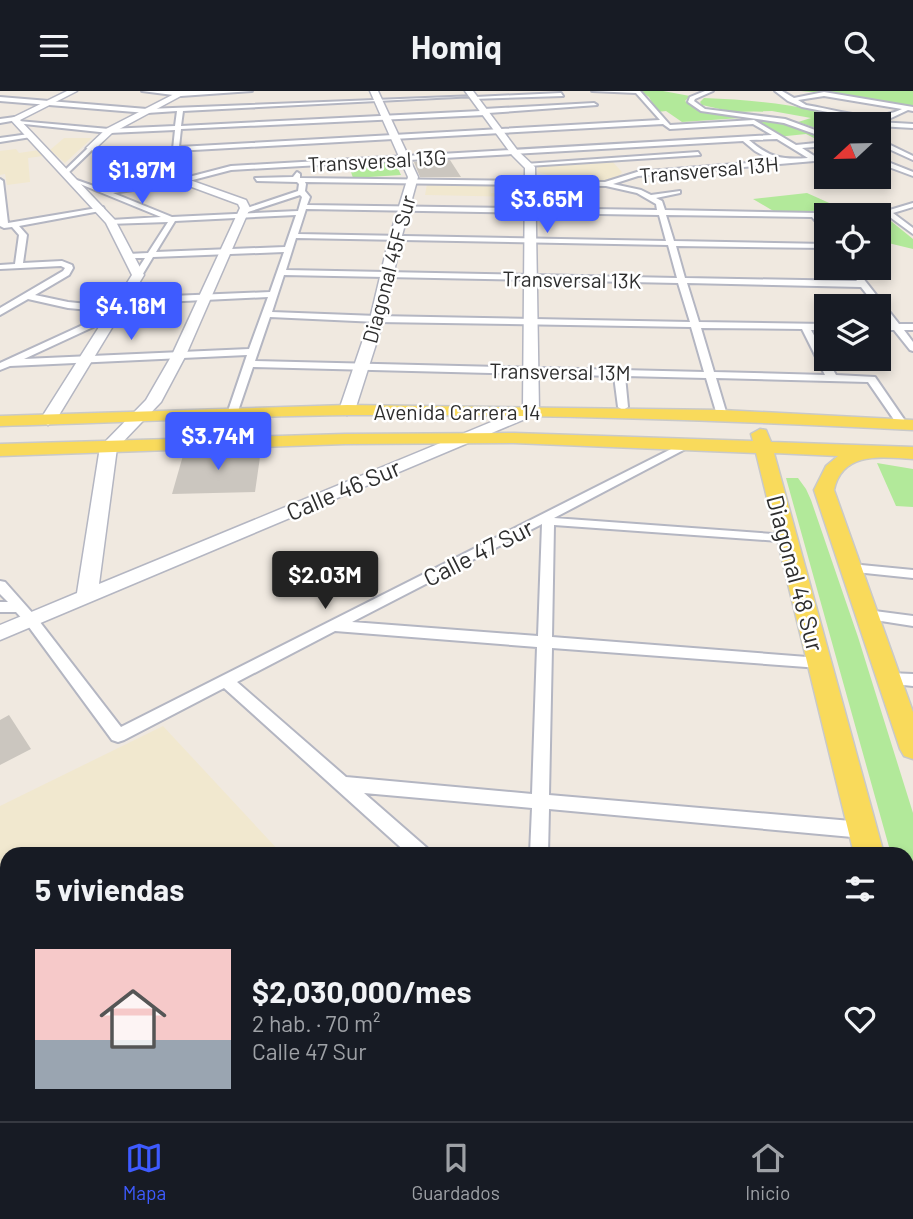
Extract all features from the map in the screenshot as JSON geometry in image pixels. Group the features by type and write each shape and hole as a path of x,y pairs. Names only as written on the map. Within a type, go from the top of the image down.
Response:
{"main road":[{"name":"Avenida Carrera 14","path":"0,421 347,410 722,415 908,425"},
{"path":"761,446 761,432 769,426 783,423 908,425"},
{"name":"Avenida Carrera 14","path":"0,450 322,440 465,439 689,443 913,453"},
{"path":"716,444 751,460 770,475"},
{"name":"Diagonal 48 Sur","path":"761,446 867,847"},
{"name":"Diagonal 48 Sur","path":"870,450 836,465 825,482 828,505 913,749"}],"street":[{"path":"16,120 73,91"},
{"path":"145,91 249,91"},
{"path":"281,91 290,165 298,172 296,177 303,184 301,192"},
{"path":"595,92 637,91 667,125 688,143"},
{"path":"710,91 690,100 700,109 708,111 795,123 814,131"},
{"path":"778,91 804,106 838,112"},
{"path":"67,175 109,131 184,92"},
{"path":"790,100 817,94 846,94 910,109"},
{"path":"830,110 846,94"},
{"path":"2,95 47,103 147,111 283,106 376,96 561,95"},
{"path":"472,95 515,153 528,164 698,154"},
{"name":"Diagonal 45F Sur","path":"347,410 377,319 395,239 412,181 412,175 376,96"},
{"path":"859,112 871,102"},
{"path":"0,119 109,131 594,105"},
{"path":"891,116 910,109"},
{"path":"180,110 176,149 395,137 617,117"},
{"path":"891,116 913,120"},
{"path":"16,120 111,222 138,275"},
{"path":"496,128 754,122 814,158"},
{"path":"622,125 630,132"},
{"path":"891,126 913,126"},
{"path":"0,140 29,136"},
{"name":"Transversal 13G","path":"104,192 185,180 232,168 778,137"},
{"path":"212,147 213,138"},
{"path":"638,139 646,145"},
{"path":"745,140 757,150 782,162"},
{"path":"793,147 814,145"},
{"path":"230,146 232,168"},
{"path":"87,596 109,447 153,402 178,355 243,213 242,202 91,148"},
{"path":"891,148 912,158"},
{"path":"453,156 458,165"},
{"name":"Transversal 13H","path":"257,179 605,184 638,174 814,159"},
{"path":"528,164 531,411"},
{"path":"891,165 913,174"},
{"path":"463,174 469,182"},
{"path":"67,175 173,219"},
{"path":"0,181 4,226 100,209"},
{"path":"605,184 629,188 652,197 659,203 722,415"},
{"path":"243,213 301,192"},
{"path":"232,414 302,210 306,197 301,192"},
{"path":"652,197 678,192"},
{"path":"911,228 887,212 913,205"},
{"path":"111,222 302,210 404,208 814,215"},
{"path":"47,420 173,219"},
{"path":"13,224 23,235 19,265"},
{"path":"293,236 814,246"},
{"path":"128,255 288,249"},
{"path":"0,267 53,263 68,265 69,268 0,312"},
{"name":"Transversal 13K","path":"281,272 863,284"},
{"path":"860,280 913,348"},
{"path":"27,296 68,305 118,308 203,297 273,294"},
{"path":"5,365 118,308"},
{"path":"266,314 377,319 530,319 814,327"},
{"path":"805,327 832,377"},
{"path":"891,327 913,327"},
{"path":"5,365 253,352"},
{"name":"Transversal 13M","path":"249,364 871,379 908,425"},
{"path":"619,372 623,407"},
{"name":"Calle 46 Sur","path":"0,633 26,614 87,596 531,411"},
{"name":"Calle 47 Sur","path":"26,614 118,736 548,519 689,443"},
{"path":"539,847 548,519 787,539"},
{"path":"851,568 913,574"},
{"path":"0,585 26,614"},
{"path":"0,607 26,614"},
{"path":"867,615 913,621"},
{"path":"334,626 820,663"},
{"path":"889,678 913,681"},
{"path":"226,681 413,847"},
{"path":"344,784 863,830"}],"shaded area":[{"path":"64,138 92,138 65,163 50,150"},
{"path":"16,149 19,153 39,150 43,156 28,158 30,182 7,185 5,174 0,175 0,151"},
{"path":"611,160 622,172 619,177 599,183 573,182 537,172 539,165"},
{"path":"427,184 491,185 491,193 523,194 523,197 425,195"},
{"path":"163,726 275,847 0,847 0,806"}],"green space":[{"path":"640,91 663,91 690,96 685,101 700,111 778,121 814,134 814,138 806,134 777,137 757,121 741,118 682,122 666,111 657,112 649,97"},
{"path":"801,91 913,91 913,108 832,94"},
{"path":"704,98 747,101 823,112 814,112 814,127 798,122 811,118 772,111 733,112 702,105 700,102"},
{"path":"394,160 401,175 353,178 348,163"},
{"path":"807,193 829,203 814,203 814,212 775,212 753,199"},
{"path":"891,221 913,239 913,249 891,244"},
{"path":"877,463 913,469 913,507 896,506"},
{"path":"786,478 798,478 811,500 858,637 913,813 913,847 889,847"}],"building":[{"path":"450,160 461,177 420,177 414,162"},
{"path":"265,426 264,434 189,436 191,428"},
{"path":"261,450 255,492 172,494 184,452"},
{"path":"9,715 31,749 0,765 0,720"}]}
